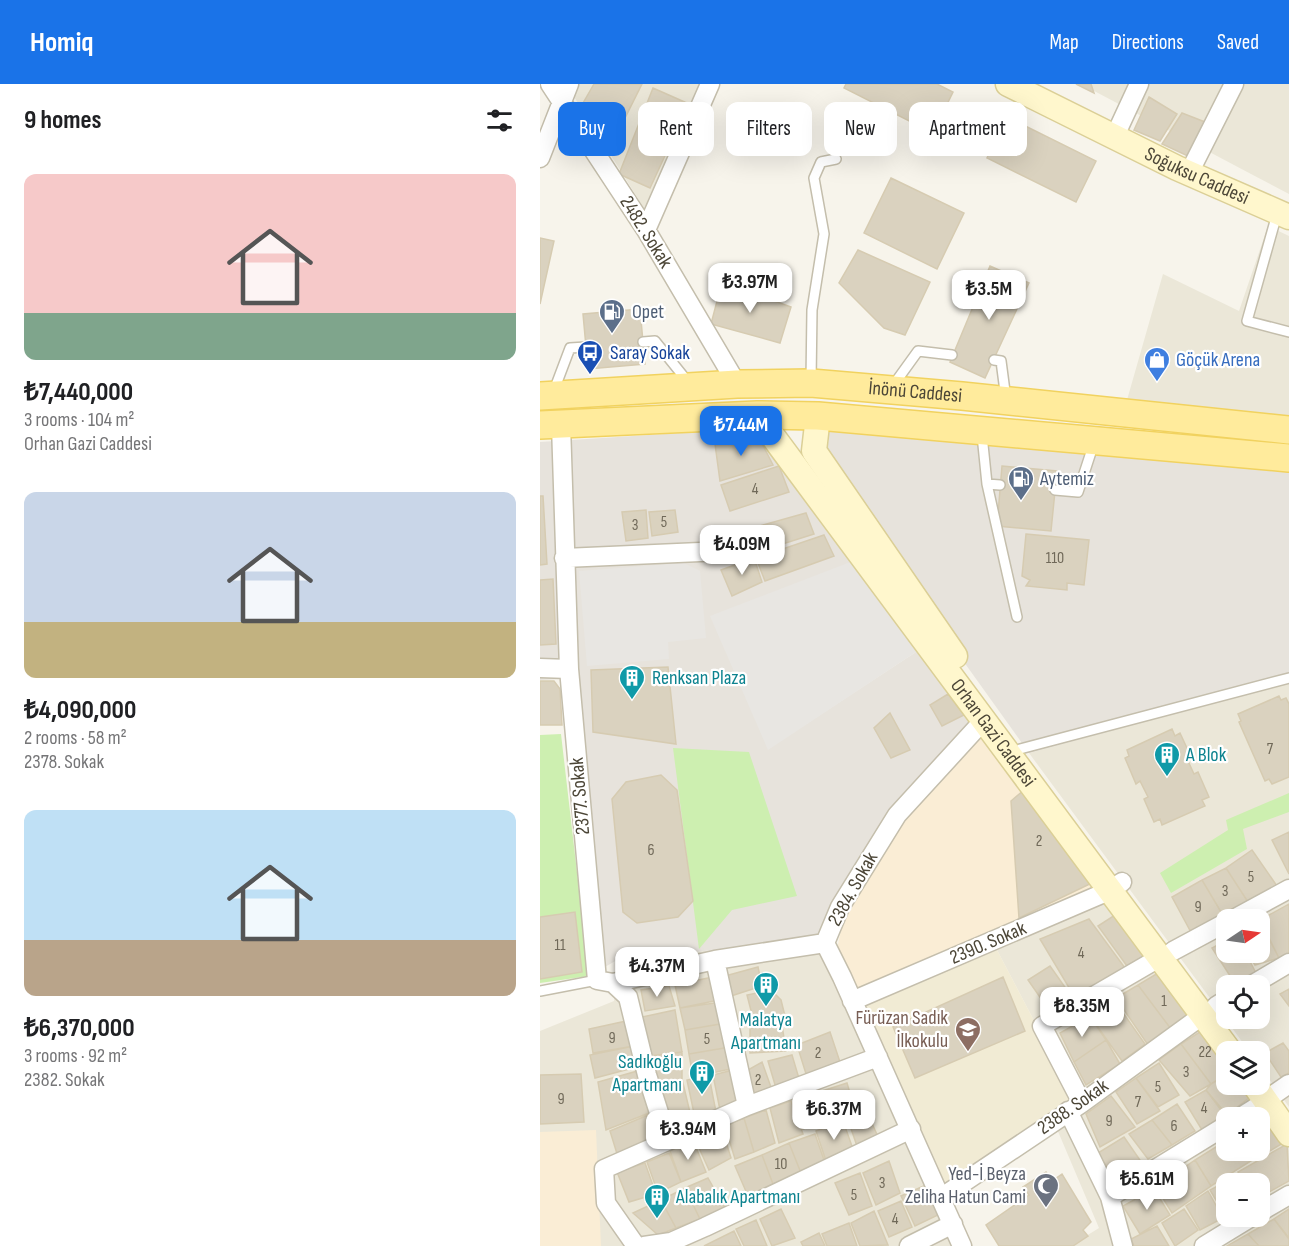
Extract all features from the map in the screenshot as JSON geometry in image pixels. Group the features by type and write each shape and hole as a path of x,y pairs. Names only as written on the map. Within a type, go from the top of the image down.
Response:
{"main road":[{"name":"İnönü Caddesi","path":"546,396 737,384 811,383 1289,430"},
{"name":"İnönü Caddesi","path":"551,425 757,416 818,416 1289,458"}],"street":[{"name":"2482. Sokak","path":"550,84 560,102"},
{"path":"560,102 569,84"},
{"path":"646,230 710,84"},
{"name":"Soğuksu Caddesi","path":"1008,84 1036,90 1114,138 1283,214"},
{"path":"1114,138 1139,84"},
{"path":"1189,173 1234,84"},
{"path":"540,158 558,108"},
{"name":"2482. Sokak","path":"596,156 646,230 737,384"},
{"name":"Orhan Gazi Caddesi","path":"757,416 983,721 1116,886"},
{"name":"Orhan Gazi Caddesi","path":"818,416 814,452 823,467 1166,955 1215,1007 1239,1041"},
{"name":"2377. Sokak","path":"551,425 564,558 569,669 605,981"},
{"path":"564,558 723,550"},
{"path":"540,668 569,669"},
{"name":"2384. Sokak","path":"962,1246 942,1197 825,943 840,907 897,815 983,721"},
{"name":"2390. Sokak","path":"852,1001 1116,886"},
{"path":"1252,909 1289,889"},
{"path":"1123,1246 1110,1197 1042,1026 1216,928"},
{"path":"605,981 716,960 825,943"},
{"path":"716,960 747,1106"},
{"path":"1269,975 1289,963"},
{"path":"605,981 628,996 647,1075 668,1141"},
{"name":"Orhan Gazi Caddesi","path":"1215,1007 1226,1041"},
{"name":"2388. Sokak","path":"942,1197 1075,1107 1215,1007"},
{"path":"636,1246 606,1203 604,1169 747,1106 878,1057"},
{"path":"1256,1107 1275,1095 1289,1134"},
{"path":"644,1246 670,1242 705,1227 911,1129"},
{"path":"1110,1197 1216,1132"},
{"path":"1270,1206 1289,1195"},
{"path":"909,1246 953,1224"},
{"path":"1204,1246 1235,1227"}],"lane":[{"path":"811,383 812,310 824,234 814,178 821,162 836,159"},
{"path":"1283,214 1247,321 1289,332"},
{"path":"643,342 656,341 692,387"},
{"path":"546,396 570,348 586,347"},
{"path":"889,391 918,351 952,356"},
{"path":"994,360 1001,361 1006,401"},
{"path":"981,429 987,484 1017,617"},
{"path":"1055,490 1078,492 1094,441"},
{"path":"987,484 1000,485"},
{"path":"1020,749 1289,678"},
{"path":"540,991 605,981"}],"shaded area":[{"path":"566,84 702,84 694,102 638,102 638,156 668,156 644,208 611,156 626,156 626,102 577,102"},
{"path":"1081,84 1289,84 1289,194 1251,174"},
{"path":"1268,226 1289,236 1289,416 1127,400 1163,274 1239,311"},
{"path":"830,424 1289,471 1289,682 1029,753 926,609 827,455"},
{"path":"758,428 853,561 768,749 919,650 975,723 820,940 619,959 589,976 562,679 540,680 540,442"},
{"path":"853,561 919,650 768,750 710,616"},
{"path":"684,563 700,571 706,638 668,642 669,659 587,666 579,571"},
{"path":"1289,682 1289,1107 1270,1080 1270,1041 1242,1041 1233,1029 1270,1029 1270,975 1216,975 1216,1006 1029,753"},
{"path":"978,728 1111,890 997,950 864,1006 837,950 845,908 905,811"},
{"path":"1111,890 1218,1041 1216,1041 1216,1095 1256,1095 1265,1107 1216,1107 1216,1161 1270,1161 1270,1114 1289,1140 1289,1246 1070,1246 1099,1228 1051,1115 1075,1099 997,950"},
{"path":"820,940 973,1246 540,1246 540,1031 614,1001 619,959"},
{"name":"Fürüzan Sadık İlkokulu","path":"997,950 1075,1099 945,1186 864,1006"},
{"path":"596,1130 601,1246 540,1246 540,1132"}],"green space":[{"path":"561,734 589,976 540,983 540,735"},
{"path":"673,748 749,752 797,896 732,910 699,949"},
{"path":"1289,793 1289,812 1243,829 1247,849 1171,893 1160,873 1228,830 1226,820"}],"building":[{"path":"594,84 642,84 626,116 626,102 584,102"},
{"path":"846,84 937,84 953,92 948,102 909,102 909,121 897,115 897,102 872,102 844,88"},
{"path":"1076,84 1091,84 1094,93"},
{"path":"653,88 684,102 647,102"},
{"path":"1149,97 1177,114 1160,141 1134,130"},
{"path":"1182,113 1205,122 1190,157 1162,144"},
{"path":"638,126 638,156 665,156 650,188 619,174"},
{"path":"1027,127 1096,161 1076,202 987,158 988,156 1027,156"},
{"path":"891,178 964,213 937,269 864,233"},
{"path":"540,238 554,241 540,304"},
{"path":"858,250 930,282 905,335 884,328 839,283"},
{"path":"990,266 1029,283 985,378 950,362"},
{"path":"722,282 791,307 780,343 711,324"},
{"path":"640,309 645,364 588,369 583,314"},
{"path":"757,434 773,465 720,481 715,444"},
{"path":"779,466 789,492 730,511 721,485"},
{"path":"1002,466 1057,471 1051,531 997,526"},
{"path":"540,496 543,496 547,564 540,565"},
{"path":"646,510 648,538 626,541 622,512"},
{"path":"675,510 678,532 652,536 649,512"},
{"path":"806,513 814,534 757,552 752,528"},
{"path":"1026,534 1089,540 1084,585 1067,583 1067,590 1026,586 1030,580 1022,576"},
{"path":"824,535 834,556 765,581 756,558"},
{"path":"754,558 762,582 732,596 721,570"},
{"path":"553,579 556,644 540,645 540,580"},
{"name":"Renksan Plaza","path":"668,667 676,744 593,732 591,670"},
{"path":"540,681 554,681 560,689 562,725 540,725"},
{"path":"948,694 964,715 942,726 930,705"},
{"path":"1279,696 1281,700 1286,698 1289,704 1289,777 1272,784 1269,779 1265,781 1239,722 1241,721 1238,714"},
{"path":"890,713 910,750 891,758 874,728"},
{"name":"A Blok","path":"1172,729 1175,736 1180,733 1192,759 1188,761 1194,774 1198,772 1209,797 1202,800 1205,806 1162,825 1160,819 1154,822 1144,799 1148,797 1140,781 1136,784 1125,758 1129,756 1127,750"},
{"path":"661,775 677,790 693,901 678,917 637,923 623,912 612,799 626,782"},
{"path":"1024,790 1096,881 1019,918 1011,801"},
{"path":"1289,832 1289,874 1272,840"},
{"path":"1252,850 1277,886 1248,902 1226,868"},
{"path":"1226,868 1248,902 1237,909 1219,909 1202,880"},
{"path":"1202,880 1219,909 1216,909 1216,922 1193,936 1172,897"},
{"path":"1289,904 1289,954 1279,958 1270,940 1270,914"},
{"path":"575,912 582,972 540,979 540,917"},
{"path":"1115,915 1144,956 1127,966 1098,926"},
{"path":"1089,919 1125,968 1074,996 1040,939"},
{"path":"1270,941 1279,958 1270,961"},
{"path":"1222,963 1251,963 1256,973 1251,975 1229,975"},
{"path":"1050,966 1074,1000 1051,1013 1028,980"},
{"path":"758,967 762,986 731,996 725,976"},
{"path":"1158,973 1190,1016 1171,1029 1138,985"},
{"path":"713,977 719,1000 680,1008 675,985"},
{"name":"Fürüzan Sadık İlkokulu","path":"1003,977 1025,1031 915,1078 893,1027"},
{"path":"1138,985 1171,1029 1148,1045 1116,998"},
{"path":"669,986 675,1006 645,1011 641,990"},
{"path":"1289,989 1289,1006 1280,994"},
{"name":"Malatya Apartmanı","path":"771,990 781,1000 785,1016 755,1026 747,995"},
{"path":"1114,1000 1145,1044 1122,1061 1090,1016"},
{"path":"721,1002 726,1023 685,1030 680,1008"},
{"path":"675,1010 682,1052 650,1056 642,1017"},
{"path":"1090,1016 1106,1040 1074,1062 1060,1033"},
{"path":"631,1020 634,1046 593,1053 589,1029"},
{"path":"726,1023 730,1047 689,1054 685,1030"},
{"path":"782,1025 786,1051 750,1053 750,1028"},
{"path":"1206,1028 1216,1043 1216,1081 1211,1084 1181,1044"},
{"path":"830,1032 840,1062 807,1077 797,1045"},
{"path":"1106,1040 1120,1064 1086,1085 1074,1062"},
{"path":"1283,1043 1289,1051 1289,1073 1281,1077 1270,1060 1270,1050"},
{"path":"1181,1044 1211,1084 1190,1096 1159,1060"},
{"path":"634,1046 637,1067 595,1078 590,1055"},
{"path":"730,1047 735,1068 693,1077 689,1054"},
{"path":"682,1052 682,1079 658,1084 650,1056"},
{"path":"792,1055 800,1082 776,1088 768,1061"},
{"path":"762,1062 772,1090 753,1097 746,1071"},
{"path":"1159,1063 1179,1095 1158,1107 1136,1078"},
{"path":"641,1070 649,1113 606,1130 598,1082"},
{"path":"733,1070 742,1103 720,1110 713,1075"},
{"path":"581,1074 584,1122 540,1124 540,1075"},
{"name":"Sadıkoğlu Apartmanı","path":"709,1076 716,1112 695,1118 687,1080"},
{"path":"1136,1078 1160,1111 1137,1124 1116,1092"},
{"path":"682,1079 692,1121 670,1130 658,1084"},
{"path":"1216,1081 1216,1095 1249,1095 1250,1097 1237,1107 1220,1107 1206,1090"},
{"path":"847,1083 855,1110 831,1119 822,1091"},
{"path":"1206,1090 1219,1107 1216,1107 1216,1120 1202,1130 1185,1102"},
{"path":"819,1091 829,1120 803,1129 793,1101"},
{"path":"1111,1096 1135,1127 1100,1147 1086,1114"},
{"path":"791,1101 803,1134 779,1143 770,1108"},
{"path":"1177,1104 1195,1131 1172,1145 1152,1120"},
{"path":"766,1110 775,1143 754,1152 744,1118"},
{"path":"866,1110 879,1139 857,1146 847,1117"},
{"path":"648,1115 657,1142 618,1157 610,1131"},
{"path":"744,1118 754,1152 735,1159 725,1126"},
{"path":"1152,1120 1172,1145 1148,1159 1129,1134"},
{"path":"843,1121 853,1149 826,1161 816,1131"},
{"path":"1270,1123 1283,1143 1270,1151"},
{"path":"722,1129 731,1158 709,1170 695,1139"},
{"path":"815,1134 824,1160 801,1173 789,1143"},
{"path":"1124,1137 1142,1163 1115,1180 1098,1153"},
{"path":"693,1140 706,1172 681,1182 670,1151"},
{"path":"789,1143 801,1173 773,1184 762,1155"},
{"path":"1287,1144 1289,1181 1270,1191 1270,1173 1238,1172 1257,1161 1270,1161 1270,1154"},
{"path":"1216,1147 1216,1161 1251,1161 1232,1173 1216,1173 1216,1183 1211,1186 1195,1160"},
{"path":"669,1153 681,1182 658,1193 647,1162"},
{"path":"762,1155 773,1184 748,1196 735,1166"},
{"path":"1195,1160 1211,1186 1172,1213 1156,1187"},
{"path":"889,1161 900,1193 876,1205 863,1173"},
{"path":"645,1163 656,1194 629,1202 617,1172"},
{"name":"Yed-İ Beyza Zeliha Hatun Cami","path":"1046,1172 1052,1181 1062,1174 1091,1222 1083,1230 1088,1236 1073,1246 999,1246 986,1225 1029,1195 1023,1187"},
{"path":"860,1173 872,1206 849,1215 835,1183"},
{"path":"708,1178 725,1208 700,1219 685,1188"},
{"path":"926,1185 938,1215 915,1226 901,1196"},
{"path":"1216,1187 1216,1200 1210,1190"},
{"path":"685,1188 700,1219 676,1228 661,1200"},
{"path":"1154,1189 1170,1215 1140,1234 1123,1206"},
{"path":"1208,1191 1216,1205 1216,1222 1200,1230 1186,1206"},
{"name":"Alabalık Apartmanı","path":"661,1200 676,1228 658,1235 633,1213"},
{"path":"901,1201 912,1227 889,1237 878,1211"},
{"path":"781,1209 795,1238 772,1246 760,1219"},
{"path":"1184,1209 1198,1230 1175,1246 1162,1223"},
{"path":"1289,1209 1289,1238 1274,1219"},
{"path":"874,1211 888,1245 860,1246 851,1223"},
{"path":"1274,1219 1289,1239 1289,1246 1259,1246 1248,1234 1260,1227 1270,1227 1270,1221"},
{"path":"756,1220 767,1246 744,1246 736,1229"},
{"path":"849,1223 857,1246 827,1246 822,1234"},
{"path":"1157,1226 1169,1246 1134,1246 1131,1239"},
{"path":"734,1231 741,1246 704,1246"},
{"path":"819,1233 825,1246 803,1246 801,1242"},
{"path":"1248,1234 1259,1246 1227,1246"}],"place":[{"name":"Opet","path":"612,335"},
{"name":"Saray Sokak","path":"590,376"},
{"name":"Göçük Arena","path":"1157,383"},
{"name":"Aytemiz","path":"1021,502"},
{"name":"Renksan Plaza","path":"632,701"},
{"name":"A Blok","path":"1167,778"},
{"name":"Malatya Apartmanı","path":"766,1008"},
{"name":"Fürüzan Sadık İlkokulu","path":"968,1053"},
{"name":"Sadıkoğlu Apartmanı","path":"702,1096"},
{"name":"Yed-İ Beyza Zeliha Hatun Cami","path":"1046,1209"},
{"name":"Alabalık Apartmanı","path":"657,1220"}]}
